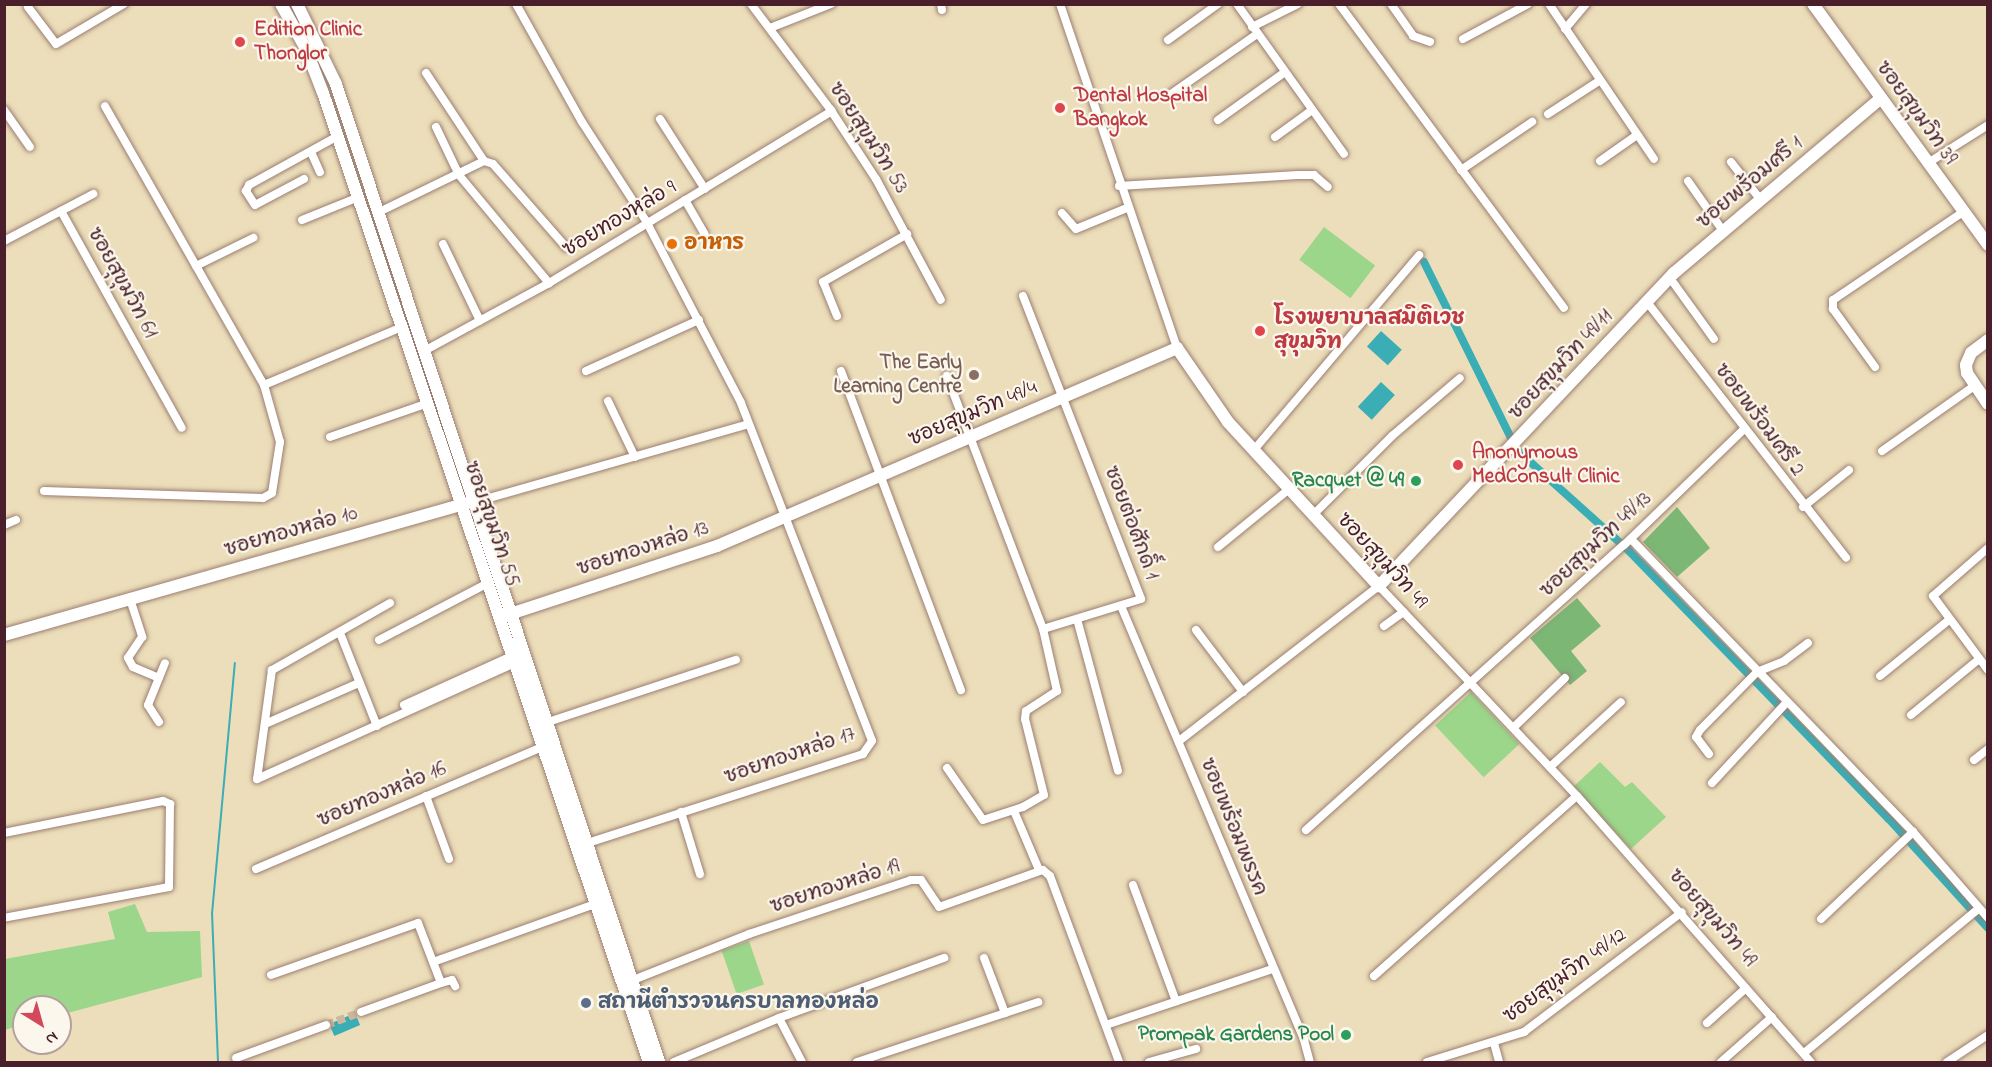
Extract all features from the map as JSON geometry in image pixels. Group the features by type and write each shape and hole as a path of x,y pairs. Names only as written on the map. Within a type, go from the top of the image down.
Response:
{"street":[{"path":"28,7 56,44 124,4"},
{"name":"ซอยสุขุมวิท 55","path":"281,4 316,73 365,217 408,324 601,902 659,1062"},
{"name":"ซอยสุขุมวิท 55","path":"297,4 330,69 379,212 408,324"},
{"name":"ซอยสุขุมวิท 53","path":"751,4 832,111 908,234 941,300"},
{"path":"770,28 831,4"},
{"name":"ซอยสุขุมวิท 49","path":"1059,4 1119,186 1177,348 1202,388 1253,451 1577,796 1682,912 1811,1062"},
{"path":"1168,40 1218,4"},
{"path":"1237,4 1344,154"},
{"path":"1171,94 1254,30 1298,4"},
{"path":"1339,4 1564,308"},
{"path":"1391,4 1413,36 1431,42"},
{"path":"1463,39 1528,4"},
{"path":"1549,4 1654,159"},
{"path":"1565,29 1586,4"},
{"name":"ซอยสุขุมวิท 39","path":"1813,4 1988,245"},
{"path":"518,5 582,122 646,221 699,320 748,424 785,516"},
{"path":"1218,120 1285,72"},
{"path":"426,73 484,161 493,164 566,247"},
{"path":"1548,114 1599,81"},
{"name":"ซอยพร้อมศรี 1","path":"1647,302 1670,278 1723,231 1881,98"},
{"path":"44,492 263,498 272,493 280,442 264,385 105,106"},
{"path":"4,110 30,147"},
{"path":"1275,136 1312,110"},
{"name":"ซอยทองหล่อ 9","path":"418,353 549,283 646,221 705,189 832,111"},
{"path":"660,118 705,189"},
{"path":"1461,170 1532,122"},
{"path":"1928,163 1988,125"},
{"path":"436,127 459,175 549,283"},
{"path":"1600,161 1636,135"},
{"path":"304,179 255,205 246,191 249,185 338,136"},
{"path":"310,152 320,172"},
{"path":"365,217 459,175 484,161"},
{"path":"1731,162 1760,199"},
{"path":"1119,186 1306,175 1320,178 1328,187"},
{"path":"1688,181 1723,231"},
{"path":"302,220 372,191"},
{"path":"4,241 93,194"},
{"path":"685,200 705,234"},
{"path":"1062,213 1074,229 1127,208"},
{"name":"ซอยสุขุมวิท 61","path":"61,211 182,428"},
{"path":"1875,367 1833,309 1833,300 1963,212"},
{"path":"837,316 823,282 908,234"},
{"path":"196,266 253,238"},
{"path":"443,244 480,321"},
{"path":"1253,451 1419,255"},
{"path":"1670,278 1714,339"},
{"path":"1023,296 1063,397"},
{"name":"ซอยพร้อมศรี 2","path":"1647,302 1743,430 1846,558"},
{"name":"ซอยสุขุมวิท 49/11","path":"1379,586 1647,302"},
{"path":"586,371 699,320"},
{"path":"264,385 408,324"},
{"path":"1988,340 1966,360 1967,373 1988,404"},
{"name":"ซอยสุขุมวิท 49/4","path":"785,516 1177,348"},
{"name":"ซอยสุขุมวิท 55","path":"418,353 428,403 469,502 490,582 506,614 515,659 542,724"},
{"path":"841,371 961,690"},
{"path":"947,376 1042,629 1058,691 1026,711 1025,719 1044,795 1014,811 983,820 947,768"},
{"path":"1313,515 1392,436 1460,378"},
{"path":"1882,451 1974,386"},
{"name":"ซอยต่อศักดิ์ 1","path":"1042,629 1140,601 1063,397"},
{"path":"608,401 635,457"},
{"path":"330,437 428,403"},
{"path":"469,502 748,424"},
{"name":"ซอยสุขุมวิท 49/13","path":"1306,830 1630,539 1743,430"},
{"path":"1803,507 1849,470"},
{"path":"1218,547 1289,489"},
{"name":"ซอยทองหล่อ 10","path":"4,635 469,502"},
{"name":"ซอยทองหล่อ 13","path":"506,614 709,549 785,516"},
{"name":"ซอยทองหล่อ 17","path":"582,846 863,754 873,745 785,516"},
{"path":"4,525 16,520"},
{"path":"1630,539 1913,832 1988,918"},
{"path":"1988,548 1934,592 1949,620 1988,670"},
{"path":"379,640 490,582"},
{"path":"1179,741 1379,586"},
{"path":"130,599 142,638 128,658 133,668 159,678"},
{"path":"390,603 272,670 257,779 377,726 515,659"},
{"name":"ซอยพร้อมพรรค","path":"1121,606 1272,969 1304,1040 1310,1062"},
{"path":"1384,626 1403,612"},
{"path":"1077,619 1118,771"},
{"path":"1880,676 1949,620"},
{"path":"1196,630 1243,692"},
{"path":"340,633 377,726"},
{"path":"1708,754 1697,734 1757,672 1784,661 1809,643"},
{"path":"404,705 515,659"},
{"path":"542,724 736,660"},
{"path":"1911,715 1978,660"},
{"path":"159,722 148,705 165,663"},
{"path":"1513,728 1565,678"},
{"path":"265,724 359,683"},
{"path":"1550,767 1621,702"},
{"path":"1712,783 1786,703"},
{"name":"ซอยทองหล่อ 16","path":"256,869 549,744"},
{"path":"1974,760 1988,749"},
{"path":"426,796 449,858"},
{"path":"1374,976 1577,796"},
{"path":"4,833 163,801 170,804 169,887 4,918"},
{"path":"1014,811 1039,870 1050,876 1119,1062"},
{"path":"681,812 700,874"},
{"path":"1821,919 1913,832"},
{"name":"ซอยทองหล่อ 19","path":"628,981 749,934 911,880 920,879 939,907 1039,870"},
{"path":"1133,885 1176,1001"},
{"path":"433,962 601,902"},
{"path":"1804,1053 1979,908"},
{"name":"ซอยสุขุมวิท 49/12","path":"1427,1062 1494,1043 1537,1024 1682,912"},
{"path":"271,975 418,923 441,983"},
{"path":"674,1062 778,1018 944,958"},
{"path":"984,958 1005,1013"},
{"path":"1106,1026 1272,969"},
{"path":"361,1012 441,983 452,980 455,986"},
{"name":"ซอยสุขุมวิท 55","path":"628,981 650,1062"},
{"path":"1707,1023 1746,988"},
{"path":"857,1062 1038,1002"},
{"path":"1721,1062 1772,1017"},
{"path":"778,1018 802,1062"},
{"path":"236,1058 326,1025"},
{"path":"1947,1062 1988,1035"},
{"path":"1494,1043 1499,1062"},
{"path":"1149,1062 1196,1049"}],"green space":[{"path":"1324,227 1375,266 1350,298 1299,260"},
{"path":"1677,507 1710,548 1677,577 1643,542"},
{"path":"1577,598 1601,626 1571,651 1587,671 1570,685 1530,638"},
{"path":"1471,692 1519,744 1484,777 1435,725"},
{"path":"1600,762 1625,787 1632,782 1666,817 1631,849 1573,787"},
{"path":"135,904 147,932 200,931 202,977 72,1012 72,995 12,995 12,1028 5,1030 5,959 115,939 108,912"},
{"path":"749,941 764,984 737,994 722,950"}],"water":[{"path":"1381,331 1402,350 1388,365 1367,347"},
{"path":"1381,382 1395,395 1372,420 1358,407"},
{"path":"355,1013 360,1025 334,1036 329,1024"}],"waterway":[{"path":"1424,262 1517,450 1629,551 1889,819 1988,928"},
{"path":"218,1062 212,914 235,663"}],"tunnel":[{"path":"326,1025 361,1012"}],"place":[{"name":"Edition Clinic Thonglor","path":"240,42"},
{"name":"Dental Hospital Bangkok","path":"1060,108"},
{"name":"อาหาร","path":"672,244"},
{"name":"โรงพยาบาลสมิติเวช สุขุมวิท","path":"1260,331"},
{"name":"The Early Learning Centre","path":"974,375"},
{"name":"Anonymous MedConsult Clinic","path":"1458,465"},
{"name":"Racquet @ 49","path":"1416,481"},
{"name":"สถานีตำรวจนครบาลทองหล่อ","path":"586,1003"},
{"name":"Prompak Gardens Pool","path":"1346,1035"}]}
